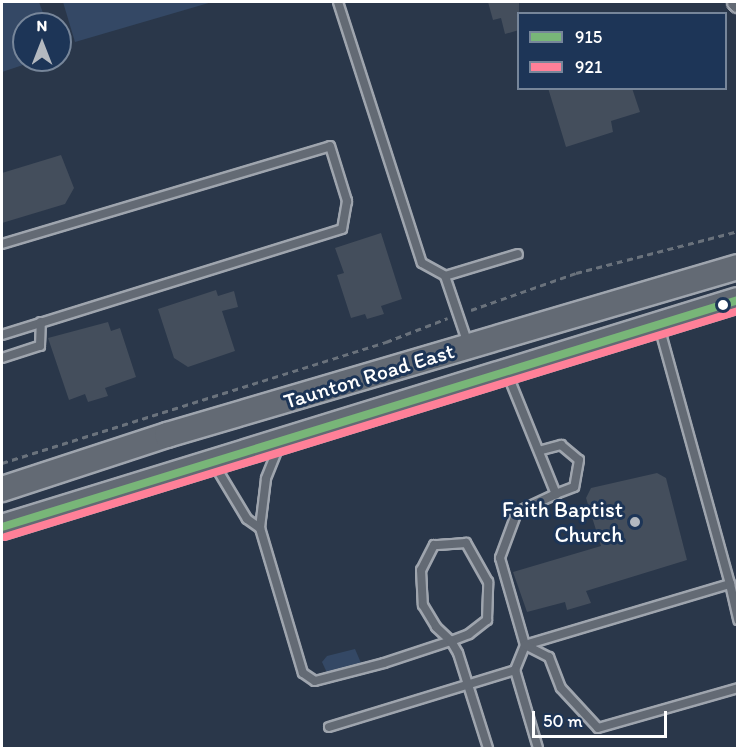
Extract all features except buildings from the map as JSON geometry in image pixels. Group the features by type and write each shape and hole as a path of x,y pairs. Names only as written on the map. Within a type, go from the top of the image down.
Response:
{"main road":[{"name":"Taunton Road East","path":"2,489 469,346 738,267"},
{"name":"Taunton Road East","path":"2,527 506,369 738,300"}],"lane":[{"path":"338,2 422,263 445,276 469,346"},
{"path":"2,244 330,146 347,201 342,228 2,335"},
{"path":"445,276 518,254"},
{"path":"2,358 40,346 41,322"},
{"path":"658,324 738,620"},
{"path":"506,369 542,450 556,494"},
{"path":"281,440 266,479 260,528 303,673 315,681 451,641 469,634 487,620 488,582 466,543 434,545 421,570 423,605 435,627 451,641 468,684 488,748"},
{"path":"538,748 515,670 525,645 500,558 517,512 574,487 579,460 561,445 542,450"},
{"path":"212,461 247,519 260,528"},
{"path":"525,645 730,584"},
{"path":"525,645 549,657 561,688 598,728 738,688"},
{"path":"329,727 515,670"}],"path":[{"path":"2,463 386,342 564,276 738,231"}],"shaded area":[{"path":"2,2 39,2 43,12 12,12 12,69 2,72"},
{"path":"63,2 212,2 75,42 72,32 72,12 66,12"},
{"path":"355,649 361,663 357,669 328,675 322,662 327,656"}],"transit line":[{"name":"915","path":"2,527 738,300"},
{"name":"921","path":"5,537 738,311"}],"place":[{"name":"Faith Baptist Church","path":"635,522"}]}
